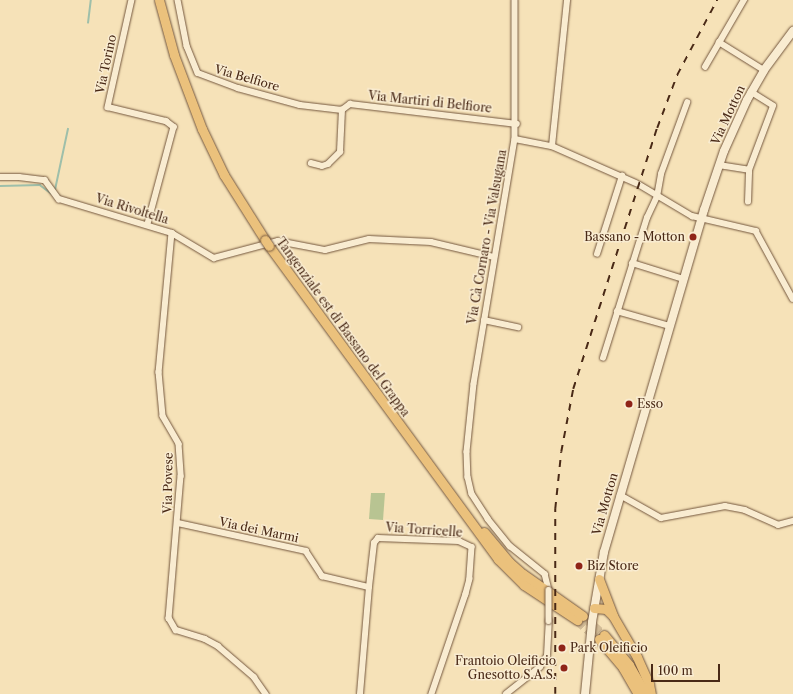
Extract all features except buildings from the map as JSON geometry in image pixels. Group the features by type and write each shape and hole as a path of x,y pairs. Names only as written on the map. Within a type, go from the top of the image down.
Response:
{"highway":[{"name":"Tangenziale est di Bassano del Grappa","path":"159,0 174,55 202,129 224,175 270,242 501,563 524,585 580,618"},
{"name":"Tangenziale est di Bassano del Grappa","path":"165,0 189,83 207,127 229,172 270,242"},
{"path":"599,579 613,616 637,657 649,684 651,694"},
{"path":"594,608 606,609 613,616"},
{"path":"638,694 623,668 602,637 629,665 646,694"}],"main road":[{"name":"Via Motton","path":"585,694 594,608 599,579 620,495 719,165 751,92 764,70 793,31"}],"street":[{"name":"Via Torino","path":"132,0 108,107 166,121 174,128 148,224"},
{"name":"Via Belfiore","path":"178,0 187,46 198,73 238,88 300,105 342,110"},
{"name":"Via Cà Cornaro - Via Valsugana","path":"506,694 540,667 547,656 549,590 545,574 540,568 510,546 478,506 468,477 467,452 471,410 484,320 516,139 515,0"},
{"path":"552,146 567,0"},
{"path":"705,67 744,0"},
{"path":"719,42 764,70"},
{"path":"748,202 749,170 773,106 751,92"},
{"path":"603,358 632,263 657,197 661,174 687,103"},
{"name":"Via Martiri di Belfiore","path":"342,110 350,104 517,124"},
{"path":"311,163 322,166 336,158 342,142 342,110"},
{"path":"516,139 552,146 622,176 692,216 748,228 759,234 793,299"},
{"path":"719,165 749,170"},
{"path":"597,254 622,176"},
{"name":"Via Rivoltella","path":"0,177 19,177 45,180 58,199 148,224 172,233 214,258 278,241 325,250 369,239 431,242 494,257"},
{"name":"Via Povese","path":"172,233 159,372 163,416 179,444 181,476 169,618 176,630 205,639 218,646 254,677 266,694"},
{"path":"632,263 684,279"},
{"path":"617,311 670,326"},
{"path":"484,320 518,327"},
{"path":"620,495 661,518 725,506 744,510 778,525 793,521"},
{"name":"Via dei Marmi","path":"178,523 306,551 322,576 369,587"},
{"name":"Via Torricelle","path":"360,694 374,543 378,538 459,541 472,547 470,579 466,594 432,694"}],"green space":[{"path":"371,493 385,493 383,520 369,519"}],"waterway":[{"path":"88,23 91,0"},
{"path":"55,190 68,129"},
{"path":"0,186 40,185 52,194"}],"tunnel":[{"path":"583,616 604,635"},
{"path":"577,620 599,639"}],"railway":[{"path":"555,694 555,509 561,452 573,389 657,128 677,75 717,0"}],"place":[{"name":"Bassano - Motton","path":"693,237"},
{"name":"Esso","path":"629,404"},
{"name":"Biz Store","path":"579,566"},
{"name":"Park Oleificio","path":"562,648"},
{"name":"Frantoio Oleificio Gnesotto S.A.S.","path":"564,668"}]}
